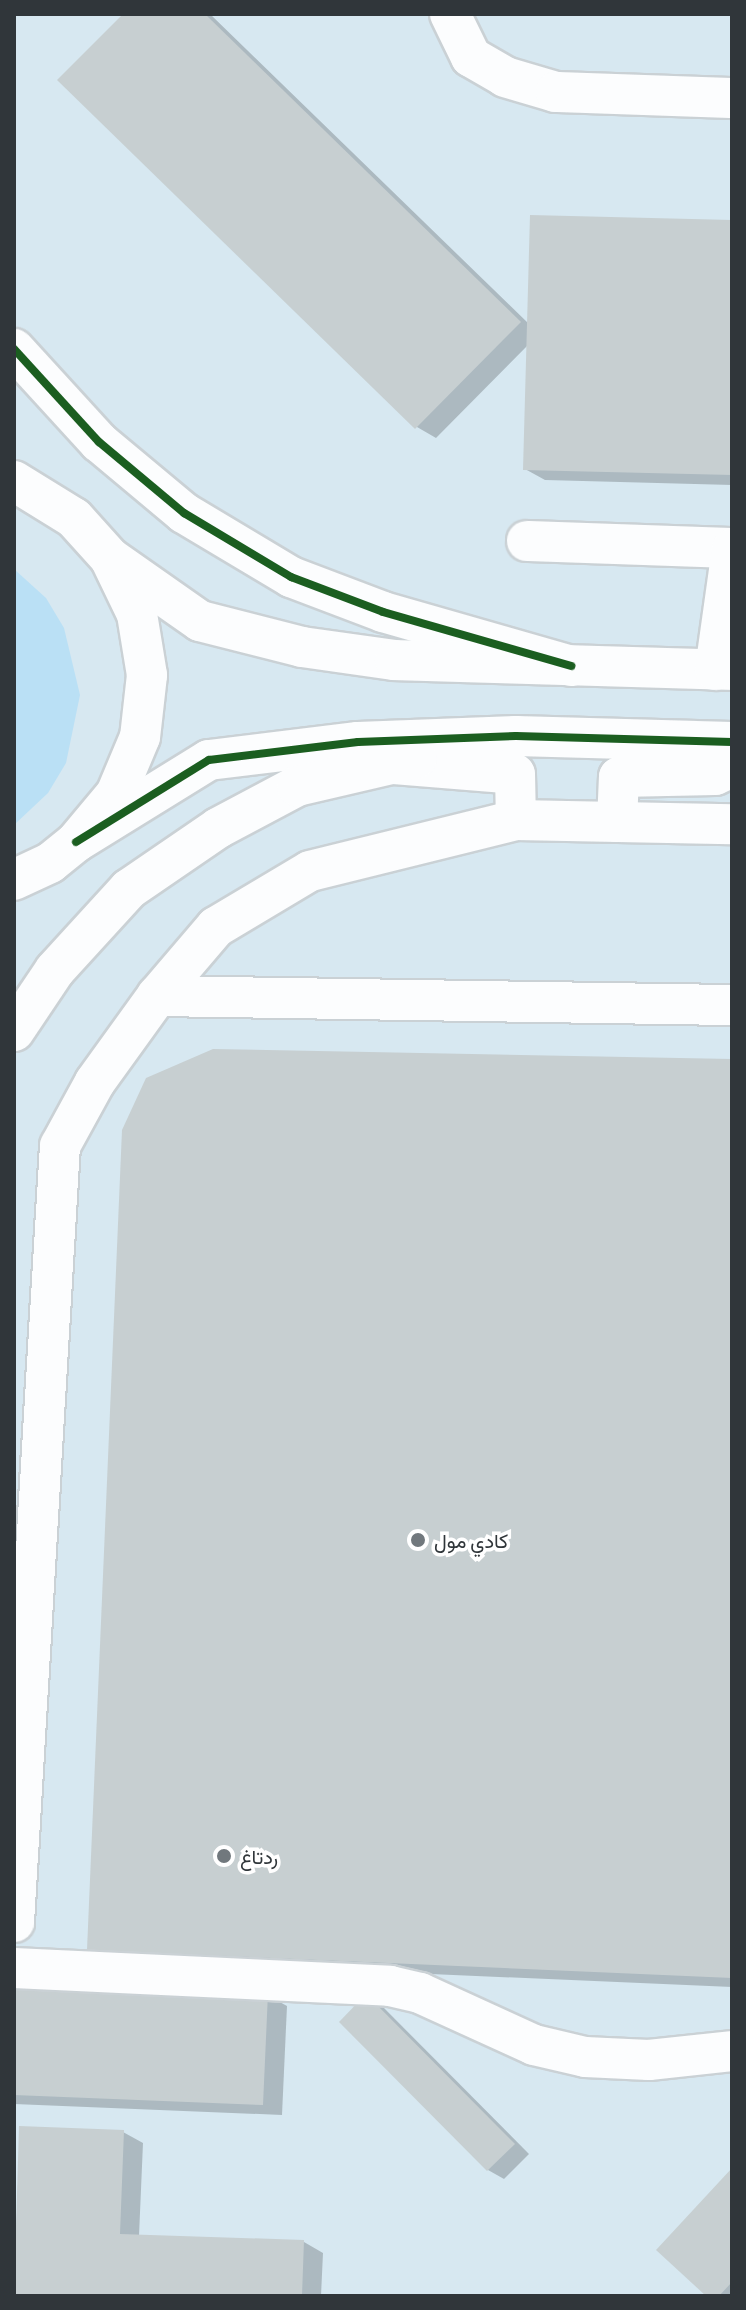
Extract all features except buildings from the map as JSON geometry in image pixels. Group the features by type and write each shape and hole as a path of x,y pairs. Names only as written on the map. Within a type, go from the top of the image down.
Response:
{"street":[{"path":"450,14 471,57 518,81 556,92 732,98"},
{"path":"14,349 99,442 184,513 291,577 383,612 571,666"},
{"path":"19,480 74,518 110,558 200,621 302,647 395,660 723,670 732,548 527,541"},
{"path":"14,908 116,794 140,737 147,675 137,614 110,558"},
{"path":"14,1031 55,970 129,889 218,828 297,786 516,736"},
{"path":"14,880 63,853 209,760 358,742 516,736 732,742"},
{"path":"394,764 515,774 516,820"},
{"path":"617,822 619,777 715,775 732,767"},
{"path":"14,1922 60,1146 95,1082 157,996 216,927 310,871 516,820 732,824"},
{"path":"157,996 732,1005"},
{"path":"14,1968 390,1986 420,1993 534,2045 585,2057 649,2060 732,2051"}],"shaded area":[{"path":"14,14 732,14 732,2296 14,2296"},
{"path":"14,569 46,598 64,628 80,695 66,763 48,793 14,825"}],"cycle path":[{"path":"14,349 99,442 184,513 291,577 383,612 571,666"},
{"path":"76,842 209,760 358,742 516,736 732,742"}],"place":[{"name":"كادي مول","path":"418,1540"},
{"name":"ردتاغ","path":"224,1856"}]}
